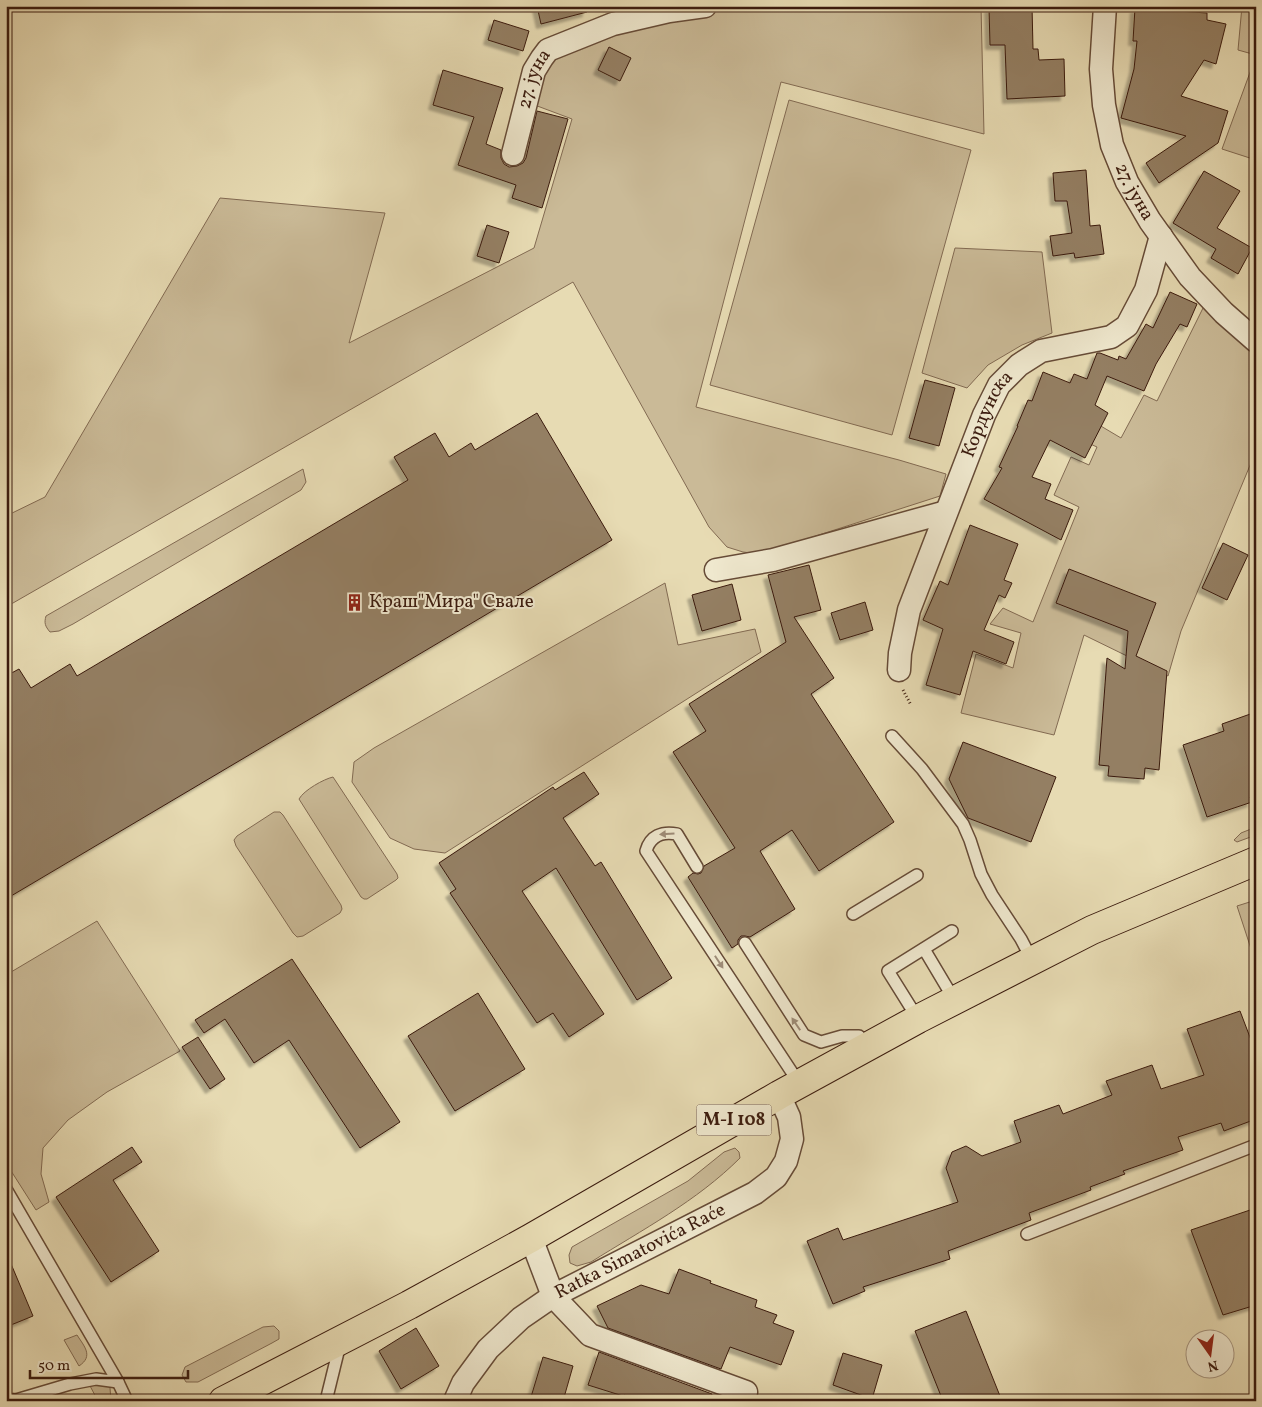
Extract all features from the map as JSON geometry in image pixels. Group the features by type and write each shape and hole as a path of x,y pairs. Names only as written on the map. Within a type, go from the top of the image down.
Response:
{"main road":[{"name":"M-I 108","path":"223,1401 409,1305 531,1238 789,1089 918,1019 1092,930 1256,861"}],"street":[{"name":"27. јуна","path":"513,154 534,71 548,50 613,24 669,11 705,6"},
{"name":"27. јуна","path":"1105,6 1101,69 1104,105 1112,145 1126,182 1150,221 1190,277 1224,313 1256,341"},
{"name":"Кордунска","path":"899,670 900,653 908,610 984,415 999,385 1020,365 1041,352 1111,337 1127,326 1146,290 1161,236"},
{"path":"716,570 773,560 946,512"},
{"name":"Ratka Simatovića Raće","path":"455,1401 463,1383 488,1349 521,1318 553,1296 755,1193 776,1177 786,1160 792,1139 789,1117 789,1089"},
{"path":"531,1238 553,1296 590,1335 746,1392"}],"lane":[{"path":"892,736 922,769 963,824 981,874 992,896 1021,939 1032,960"},
{"path":"697,867 676,834 661,834 654,838 646,851 789,1089"},
{"path":"853,914 917,875"},
{"path":"918,1019 888,971 952,931"},
{"path":"746,943 804,1035 821,1042 842,1036 859,1036 868,1046"},
{"path":"924,949 954,1001"},
{"path":"1026,1234 1256,1145"},
{"path":"6,1189 118,1382 127,1401"},
{"path":"326,1401 341,1340"},
{"path":"6,1399 16,1400 70,1384 96,1379 118,1382"}],"shaded area":[{"path":"746,6 981,6 984,134 781,82 696,407 946,474 940,496 760,554 743,552 727,547 709,527 573,282 6,607 6,516 45,497 220,198 385,213 349,343 534,248 572,119 532,104 550,60 603,35 710,11"},
{"path":"1242,6 1256,6 1256,55 1238,50"},
{"path":"1256,56 1256,160 1222,149"},
{"path":"789,100 971,150 892,435 710,385"},
{"path":"955,248 1042,252 1052,333 1022,345 988,365 967,388 922,373"},
{"path":"1205,304 1230,332 1256,352 1256,451 1181,631 1168,676 1084,635 1054,735 961,713 976,654 1013,668 1021,633 990,624 1003,608 1033,622 1079,507 1054,495 1071,457 1089,465 1097,447 1079,439 1089,419 1121,438 1144,395 1157,401"},
{"path":"303,469 306,482 301,490 73,624 59,631 50,632 47,628 45,623 46,616"},
{"path":"665,583 678,645 755,629 761,652 445,853 414,849 390,838 352,782 354,762 374,748"},
{"path":"333,777 397,874 398,878 396,880 367,899 361,897 299,799 314,785"},
{"path":"274,812 280,812 283,815 342,909 340,913 303,936 297,937 293,933 236,846 234,840 237,836"},
{"path":"1256,827 1256,835 1237,842 1234,840 1241,833"},
{"path":"1256,900 1256,964 1237,906"},
{"path":"97,921 180,1051 107,1092 68,1120 43,1148 41,1174 49,1202 36,1210 6,1163 6,975"},
{"path":"735,1148 739,1152 740,1158 706,1188 591,1262 577,1266 570,1263 569,1255 572,1247 688,1181 724,1152"},
{"path":"274,1326 279,1331 279,1339 198,1382 186,1382 182,1375 185,1367 263,1327"},
{"path":"77,1335 85,1347 87,1355 84,1362 79,1366 64,1340"},
{"path":"104,1379 110,1388 111,1401 98,1401 89,1384"}],"building":[{"path":"537,6 586,6 587,12 541,24"},
{"path":"1032,6 1033,49 1038,49 1039,60 1064,59 1065,96 1007,99 1005,45 990,45 989,8"},
{"path":"1135,8 1207,13 1207,20 1226,24 1216,64 1204,60 1181,96 1228,111 1218,143 1159,183 1146,163 1186,136 1121,118 1134,69 1137,41 1133,41"},
{"path":"494,20 529,31 523,51 488,40"},
{"path":"609,47 631,58 620,81 598,70"},
{"path":"443,70 503,88 486,144 501,150 501,158 504,164 509,167 523,163 526,158 537,111 568,119 542,208 512,198 516,185 458,165 474,117 433,105"},
{"path":"1086,170 1090,226 1100,225 1104,254 1075,258 1074,253 1053,256 1050,236 1072,233 1067,201 1055,201 1053,173"},
{"path":"1204,171 1240,191 1217,228 1252,248 1238,274 1211,258 1216,249 1173,223"},
{"path":"487,225 509,232 499,263 477,256"},
{"path":"1170,292 1197,304 1187,327 1180,324 1156,364 1144,391 1107,376 1095,405 1108,413 1085,458 1050,440 1032,477 1051,484 1045,499 1073,510 1061,540 984,499 1002,468 999,467 1028,400 1032,401 1043,372 1070,383 1074,374 1087,379 1097,353 1118,360 1119,356 1126,359 1146,324 1153,328"},
{"path":"925,380 955,388 939,446 909,438"},
{"name":"Краш\"Мира\" Свале","path":"537,413 612,540 6,899 6,676 19,669 31,688 70,664 77,676 408,480 394,457 435,433 449,457 471,443 475,450"},
{"path":"970,525 1018,544 1004,580 1012,583 1005,598 999,595 984,630 1014,642 1006,664 973,651 960,695 926,685 943,629 923,620 940,581 948,585"},
{"path":"1223,543 1248,555 1227,600 1202,588"},
{"path":"809,565 821,610 794,617 834,678 811,694 894,822 819,871 792,830 760,851 795,909 750,937 741,936 738,944 732,948 688,877 693,873 701,873 704,866 735,848 673,752 706,731 689,704 786,642 768,575"},
{"path":"1069,569 1156,603 1136,656 1167,671 1159,770 1145,768 1144,779 1108,776 1109,766 1099,765 1107,658 1125,669 1128,631 1056,603"},
{"path":"732,584 741,620 702,631 692,595"},
{"path":"865,602 873,630 840,640 831,613"},
{"path":"1256,712 1256,795 1250,797 1252,802 1207,817 1183,745 1224,731 1222,724"},
{"path":"963,742 1056,777 1031,842 968,818 949,779"},
{"path":"584,772 599,794 563,818 595,866 601,862 672,978 637,1000 556,868 522,891 604,1014 569,1037 553,1013 537,1023 450,893 456,889 439,863 553,787 555,790"},
{"path":"292,959 400,1122 360,1148 289,1040 254,1063 225,1019 204,1033 195,1020"},
{"path":"478,993 525,1069 455,1111 408,1036"},
{"path":"1240,1011 1256,1053 1256,1119 1224,1131 1221,1123 1178,1137 1183,1150 1123,1171 1125,1174 1090,1187 1091,1190 1029,1213 1031,1220 948,1251 950,1259 863,1287 865,1291 833,1304 807,1241 838,1228 843,1240 958,1202 946,1168 952,1152 966,1146 982,1156 1021,1142 1014,1121 1059,1105 1063,1114 1112,1095 1106,1081 1152,1065 1161,1089 1204,1075 1187,1029"},
{"path":"198,1037 225,1079 210,1089 182,1047"},
{"path":"132,1147 142,1162 113,1180 159,1251 111,1282 56,1197"},
{"path":"1256,1208 1256,1305 1223,1315 1191,1230"},
{"path":"6,1252 33,1316 6,1327"},
{"path":"679,1269 711,1281 710,1283 757,1300 755,1307 777,1315 773,1323 794,1331 781,1365 730,1347 721,1369 608,1328 597,1306 641,1285 669,1294"},
{"path":"966,1311 1002,1401 943,1401 915,1331"},
{"path":"416,1328 439,1366 401,1389 379,1351"},
{"path":"599,1352 712,1394 709,1401 638,1401 588,1385"},
{"path":"843,1353 882,1365 872,1399 833,1385"},
{"path":"543,1357 573,1366 563,1401 544,1401 531,1397"}],"place":[{"name":"Краш\"Мира\" Свале","path":"355,602"}]}
